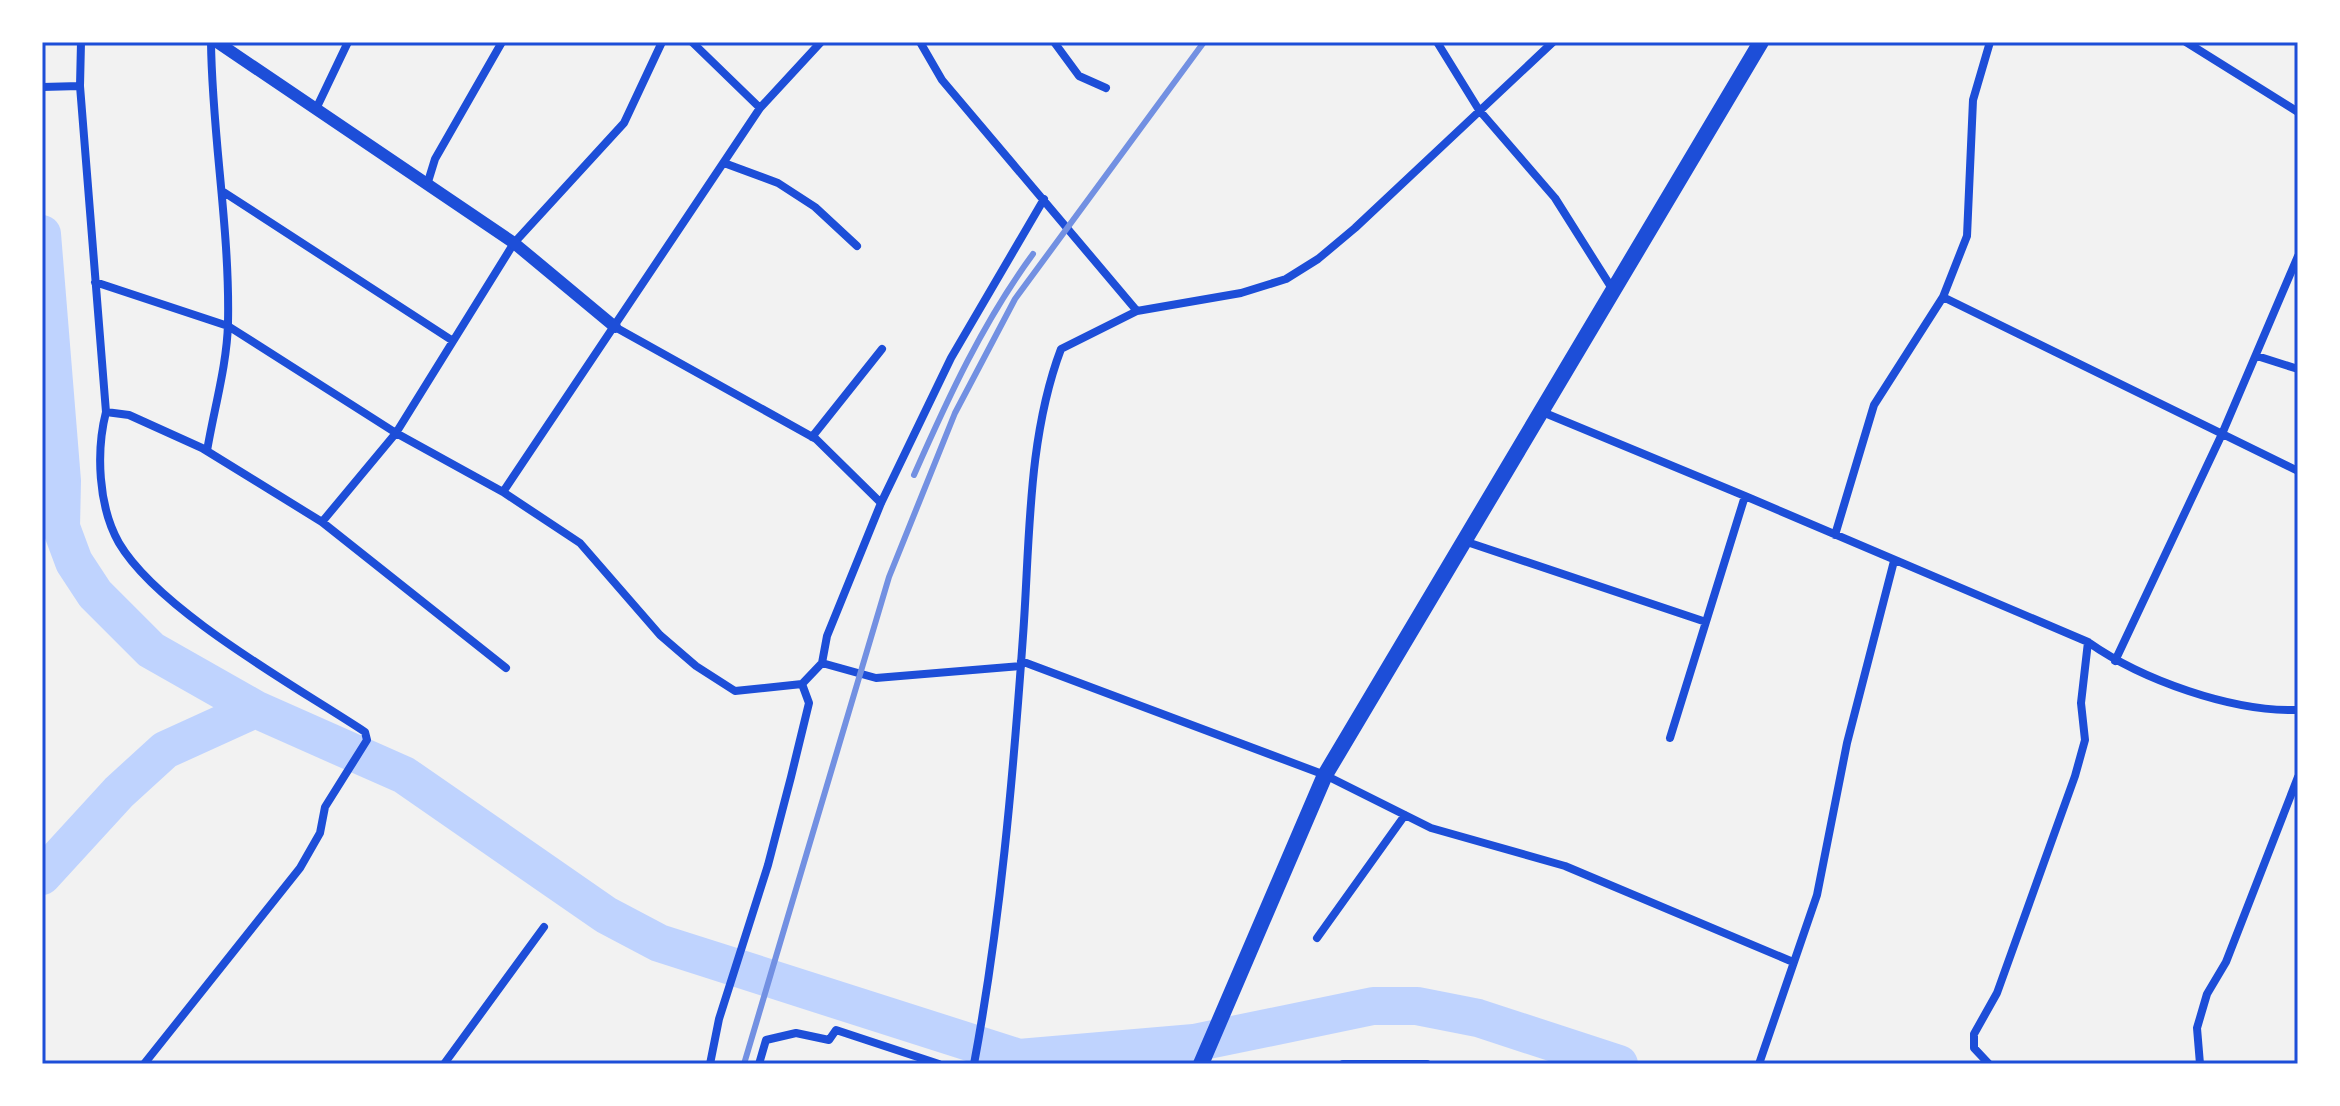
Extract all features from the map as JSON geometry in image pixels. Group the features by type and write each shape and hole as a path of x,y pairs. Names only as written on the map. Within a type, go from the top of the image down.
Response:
{"highway":[{"path":"1201,1064 1325,775 1761,42"}],"street":[{"path":"81,42 80,86 106,412 100,438 104,495 110,523 120,545 150,580 211,631 365,732 367,740 325,807 320,833 300,868 144,1064"},
{"path":"214,42 514,243 615,327 812,437 881,503"},
{"path":"207,451 228,326 222,191 211,111 214,42"},
{"path":"316,109 348,42"},
{"path":"427,185 435,159 502,42"},
{"path":"322,522 396,433 514,243 624,123 662,42"},
{"path":"692,42 760,108"},
{"path":"503,492 760,108 821,42"},
{"path":"920,42 942,80 1137,311"},
{"path":"1054,42 1079,76 1106,88"},
{"path":"1437,42 1479,110 1555,198 1613,290"},
{"path":"974,1064 985,1005 1021,664 1037,448 1061,349 1137,311 1241,293 1286,279 1355,228 1553,42"},
{"path":"1835,535 1874,405 1943,297 1967,236 1973,100 1990,42"},
{"path":"2193,44 2298,112"},
{"path":"42,87 80,86"},
{"path":"724,163 778,183 815,207 857,246"},
{"path":"222,191 453,341"},
{"path":"95,282 228,326 396,433 503,492 580,543 660,635 696,666 735,691 802,684 822,663 827,636 881,503 951,358 1044,199"},
{"path":"2115,661 2222,434 2298,256"},
{"path":"1943,297 2298,471"},
{"path":"812,437 882,349"},
{"path":"2257,356 2298,369"},
{"path":"1540,411 2088,642 2115,661 2234,706 2265,711 2298,710"},
{"path":"106,412 129,415 207,451 322,522 506,668"},
{"path":"1670,738 1745,496"},
{"path":"1463,541 1706,622"},
{"path":"1759,1064 1817,895 1844,757 1894,561"},
{"path":"1989,1064 1974,1048 1974,1034 1997,993 2085,740 2081,703 2088,642"},
{"path":"822,663 876,678 1021,664 1325,775 1431,828 1565,866 1793,962"},
{"path":"710,1064 719,1019 768,865 809,703 802,684"},
{"path":"2200,1064 2197,1028 2207,994 2226,962 2298,777"},
{"path":"1317,938 1405,815"},
{"path":"444,1064 544,927"},
{"path":"759,1064 766,1040 796,1033 829,1040 836,1030 939,1064"},
{"path":"1343,1064 1427,1064"}],"waterway":[{"path":"42,234 62,481 61,527 74,562 95,594 151,650 255,709 404,775 606,915 659,943 1019,1058 1194,1043 1373,1006 1417,1006 1478,1018 1619,1064"},
{"path":"42,876 119,792 165,750 255,709"}],"railway":[{"path":"744,1064 889,577 955,413 1015,299 1204,42"},
{"path":"914,475 982,334 1033,254"}]}
